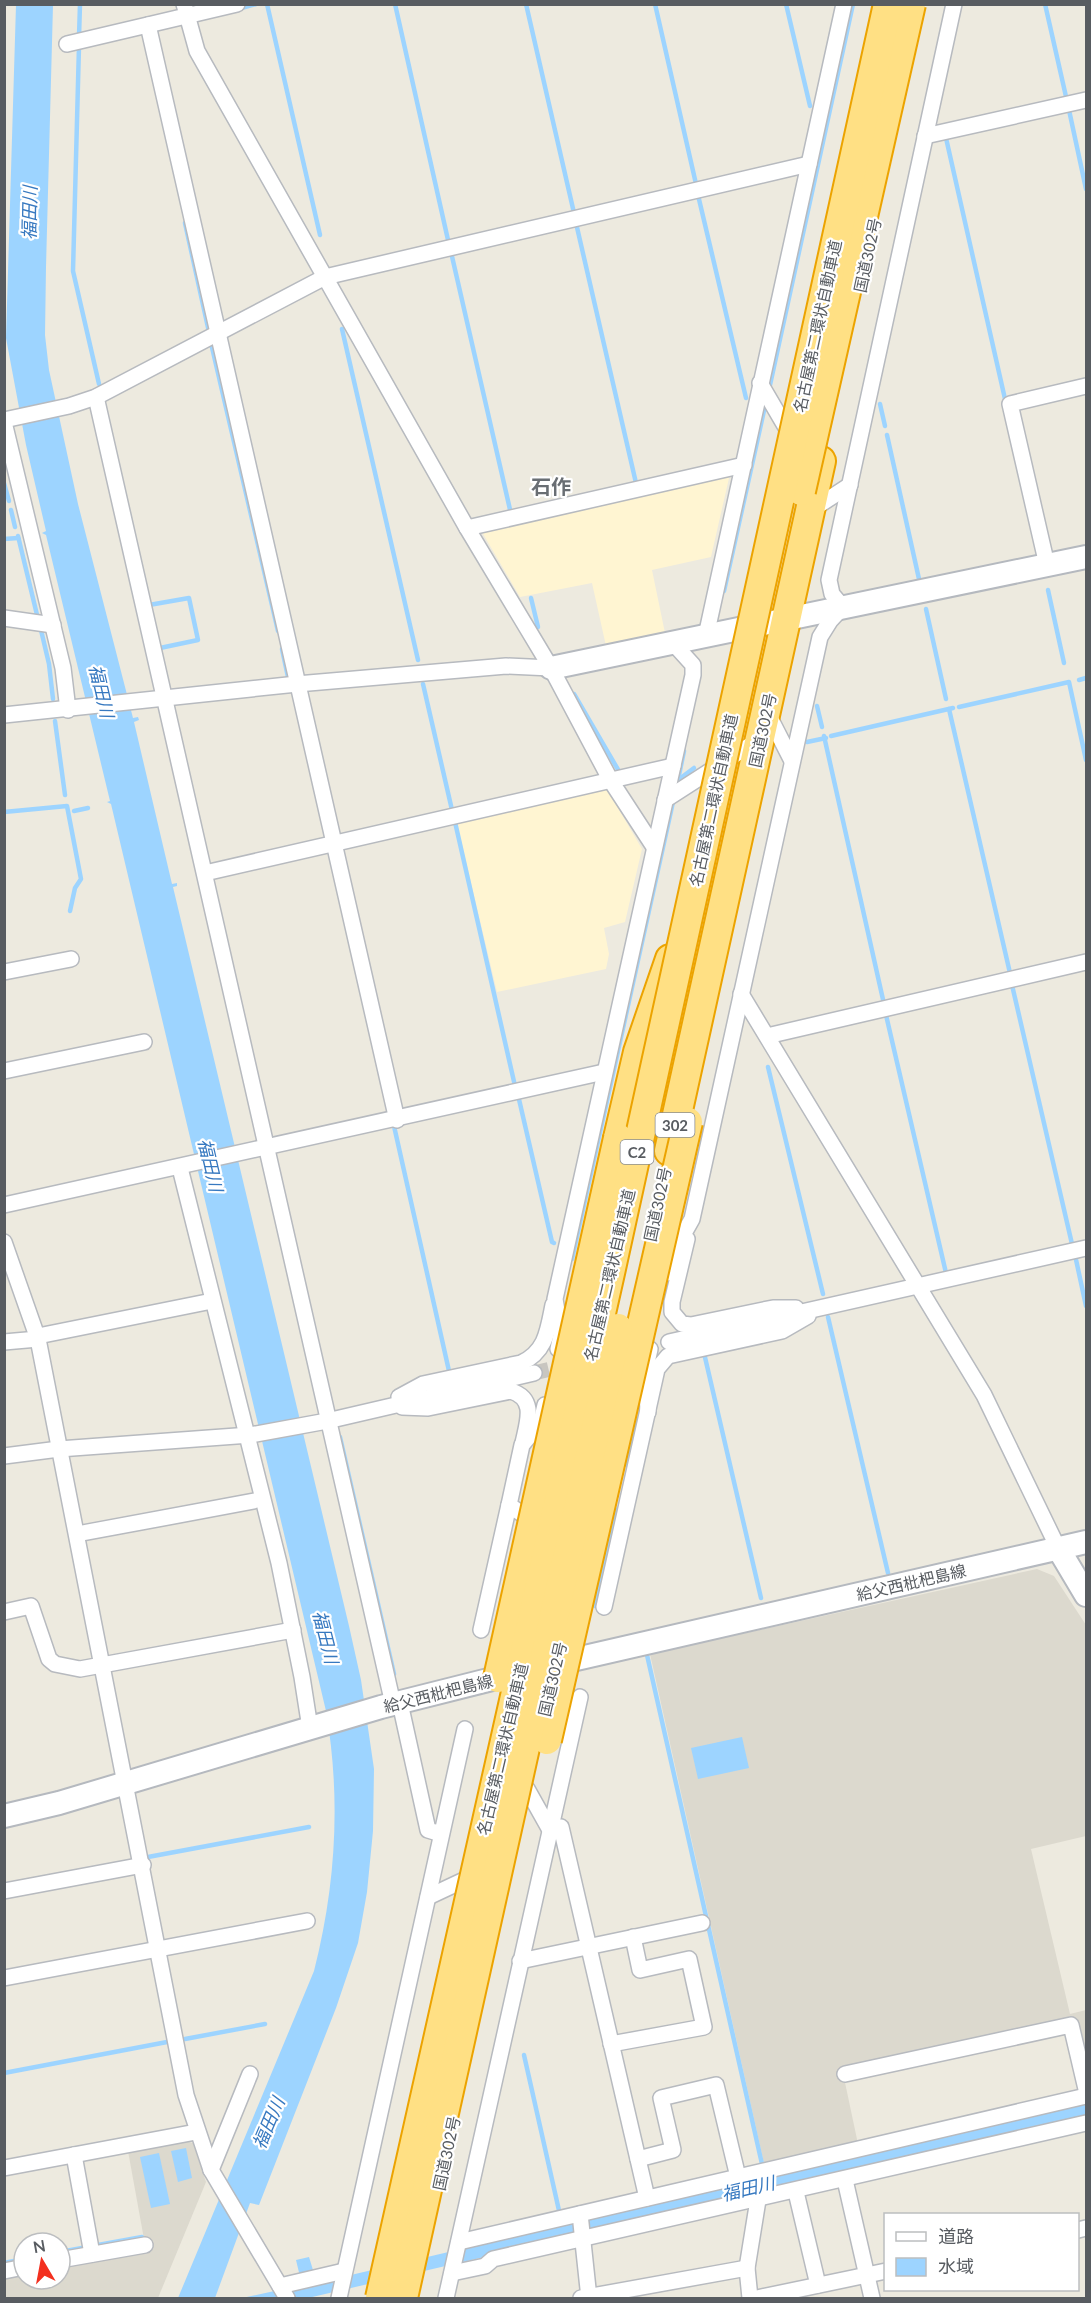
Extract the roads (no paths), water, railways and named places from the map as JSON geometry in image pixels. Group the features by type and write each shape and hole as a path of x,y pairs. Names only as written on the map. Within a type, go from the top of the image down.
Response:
{"highway":[{"name":"名古屋第二環状自動車道","path":"380,2298 610,1273 888,4"},
{"name":"名古屋第二環状自動車道","path":"413,2292 442,2122 779,587 911,4"},
{"name":"国道302号","path":"413,2292 427,2245 922,4"},
{"path":"442,2122 538,1781 711,1025 732,912 748,793"},
{"path":"428,2083 477,1770 638,1052 664,971 677,943 733,857"}],"main road":[{"path":"551,668 1086,557"},
{"name":"給父西枇杷島線","path":"4,1816 391,1705 555,1664 1086,1542"},
{"path":"1058,1548 1086,1595"}],"street":[{"path":"67,44 148,25 185,10 237,4"},
{"path":"706,636 844,4"},
{"path":"823,1308 773,1308 691,1325 682,1324 672,1312 672,1302 820,637 843,607 832,594 829,580 954,4"},
{"path":"185,10 197,51 468,528 551,668 611,781 654,848"},
{"path":"148,25 216,333 397,1120"},
{"path":"925,136 1086,100"},
{"path":"73,710 6,420 69,406 96,397 325,277 809,164"},
{"path":"760,383 817,480"},
{"path":"1047,565 1010,404 1086,386"},
{"path":"96,397 391,1705 428,1830 441,1834"},
{"path":"468,528 744,465"},
{"path":"810,511 850,485"},
{"path":"4,618 53,625"},
{"path":"381,1407 423,1384 521,1363 532,1358 545,1341 673,766 693,665 673,643"},
{"path":"4,715 73,710 297,684 506,666 551,668"},
{"path":"766,711 792,761"},
{"path":"665,800 760,739"},
{"path":"205,873 673,766"},
{"path":"4,972 71,959"},
{"path":"767,1036 1086,962"},
{"path":"741,994 984,1395 1058,1548"},
{"path":"4,1071 144,1042"},
{"path":"4,1206 604,1072"},
{"path":"182,1167 212,1301 279,1563 311,1727"},
{"path":"648,1412 646,1367 670,1258 692,1218"},
{"path":"4,1242 38,1337 143,1865 186,2095 196,2132 213,2173 283,2291 299,2281 344,2273"},
{"path":"669,1342 1086,1248"},
{"path":"522,1445 541,1422 561,1335 555,1299"},
{"path":"4,1342 212,1301"},
{"path":"604,1607 657,1369 668,1356 782,1331 823,1308"},
{"path":"4,1456 59,1449 248,1436 327,1421 534,1373"},
{"path":"381,1407 428,1408 511,1391 520,1394 527,1401 530,1412 481,1630"},
{"path":"592,1498 632,1481"},
{"path":"76,1534 254,1501"},
{"path":"509,1505 580,1554"},
{"path":"4,1612 32,1606 49,1659 55,1664 80,1669 293,1630"},
{"path":"446,2298 580,1697"},
{"path":"339,2297 465,1729"},
{"path":"527,1790 550,1830"},
{"path":"550,1830 561,1827 647,2198"},
{"path":"428,1897 512,1858"},
{"path":"4,1891 143,1865"},
{"path":"4,1978 307,1921"},
{"path":"520,1961 702,1923"},
{"path":"611,2044 704,2027 689,1959 640,1970 633,1937"},
{"path":"845,2074 1071,2025 1086,2089"},
{"path":"213,2173 250,2074"},
{"path":"638,2159 673,2150 661,2098 716,2085 738,2177"},
{"path":"459,2244 1086,2096"},
{"path":"452,2273 485,2266 493,2259 584,2237 796,2192 1086,2123"},
{"path":"4,2168 196,2132"},
{"path":"74,2155 92,2254"},
{"path":"845,2180 872,2298"},
{"path":"796,2192 818,2285"},
{"path":"750,2298 747,2268 758,2200"},
{"path":"580,2217 584,2237 587,2298 747,2268"},
{"path":"72,2258 145,2245"},
{"path":"757,2298 884,2271"}],"water":[{"name":"福田川","path":"16,5 53,5 45,335 49,370 78,504 133,718 138,717 139,720 134,722 172,884 177,883 177,886 173,887 349,1626 361,1680 374,1769 373,1831 367,1892 358,1943 336,2008 259,2205 250,2203 215,2298 178,2298 314,1971 331,1874 335,1809 334,1776 326,1711 111,804 107,802 110,801 46,535 42,533 46,531 26,445 6,338"},
{"path":"742,1737 749,1768 698,1779 691,1748"},
{"name":"福田川","path":"1086,2102 1086,2117 308,2298 242,2298 302,2285 296,2260 309,2257 317,2283"},
{"path":"186,2148 192,2178 178,2182 171,2151"},
{"path":"159,2153 170,2204 151,2208 140,2157"}],"waterway":[{"path":"79,37 80,4"},
{"path":"238,9 256,4"},
{"path":"267,4 320,235"},
{"path":"395,4 448,240"},
{"path":"526,4 574,213"},
{"path":"655,4 696,184"},
{"path":"786,4 810,106"},
{"path":"770,385 853,4"},
{"path":"1045,4 1067,101"},
{"path":"82,46 79,46 73,271 99,384"},
{"path":"1069,110 1086,189"},
{"path":"946,138 1005,399"},
{"path":"698,195 746,398"},
{"path":"185,223 209,332"},
{"path":"576,223 636,483"},
{"path":"451,252 511,514"},
{"path":"342,329 418,660"},
{"path":"208,345 211,343 278,631"},
{"path":"880,404 885,426"},
{"path":"724,591 765,406"},
{"path":"887,435 919,579"},
{"path":"4,483 9,501"},
{"path":"11,510 15,527"},
{"path":"18,536 38,619"},
{"path":"4,539 18,538"},
{"path":"1048,590 1064,663"},
{"path":"149,605 189,598 198,640 160,648 160,651"},
{"path":"531,598 538,627"},
{"path":"926,609 946,699"},
{"path":"41,630 49,664 53,699"},
{"path":"282,649 288,677"},
{"path":"1079,680 1086,678"},
{"path":"959,707 1069,682 1086,760"},
{"path":"423,684 452,810"},
{"path":"574,694 620,773"},
{"path":"817,706 822,727"},
{"path":"831,736 953,708"},
{"path":"949,709 1010,973"},
{"path":"55,721 65,795"},
{"path":"824,736 884,1004"},
{"path":"807,742 826,738"},
{"path":"678,780 684,751"},
{"path":"678,780 694,768"},
{"path":"572,1259 673,802"},
{"path":"4,812 67,806 81,879 75,888 70,911"},
{"path":"74,811 88,808"},
{"path":"455,822 515,1086"},
{"path":"1012,985 1072,1244"},
{"path":"886,1015 946,1273"},
{"path":"768,1067 823,1294"},
{"path":"518,1095 554,1243"},
{"path":"394,1126 449,1371"},
{"path":"1075,1255 1086,1306"},
{"path":"828,1317 888,1573"},
{"path":"704,1353 761,1598"},
{"path":"627,1465 636,1422 633,1416"},
{"path":"340,1437 394,1674"},
{"path":"595,1606 618,1509"},
{"path":"647,1655 762,2164"},
{"path":"148,1857 309,1827"},
{"path":"185,2039 265,2024"},
{"path":"4,2073 167,2042"},
{"path":"524,2055 560,2215"},
{"path":"98,2245 142,2237"},
{"path":"72,2250 82,2248"},
{"path":"4,2263 12,2261"}],"tunnel":[{"path":"534,1373 572,1364"}],"district":[{"name":"石作","path":"551,486"}]}
